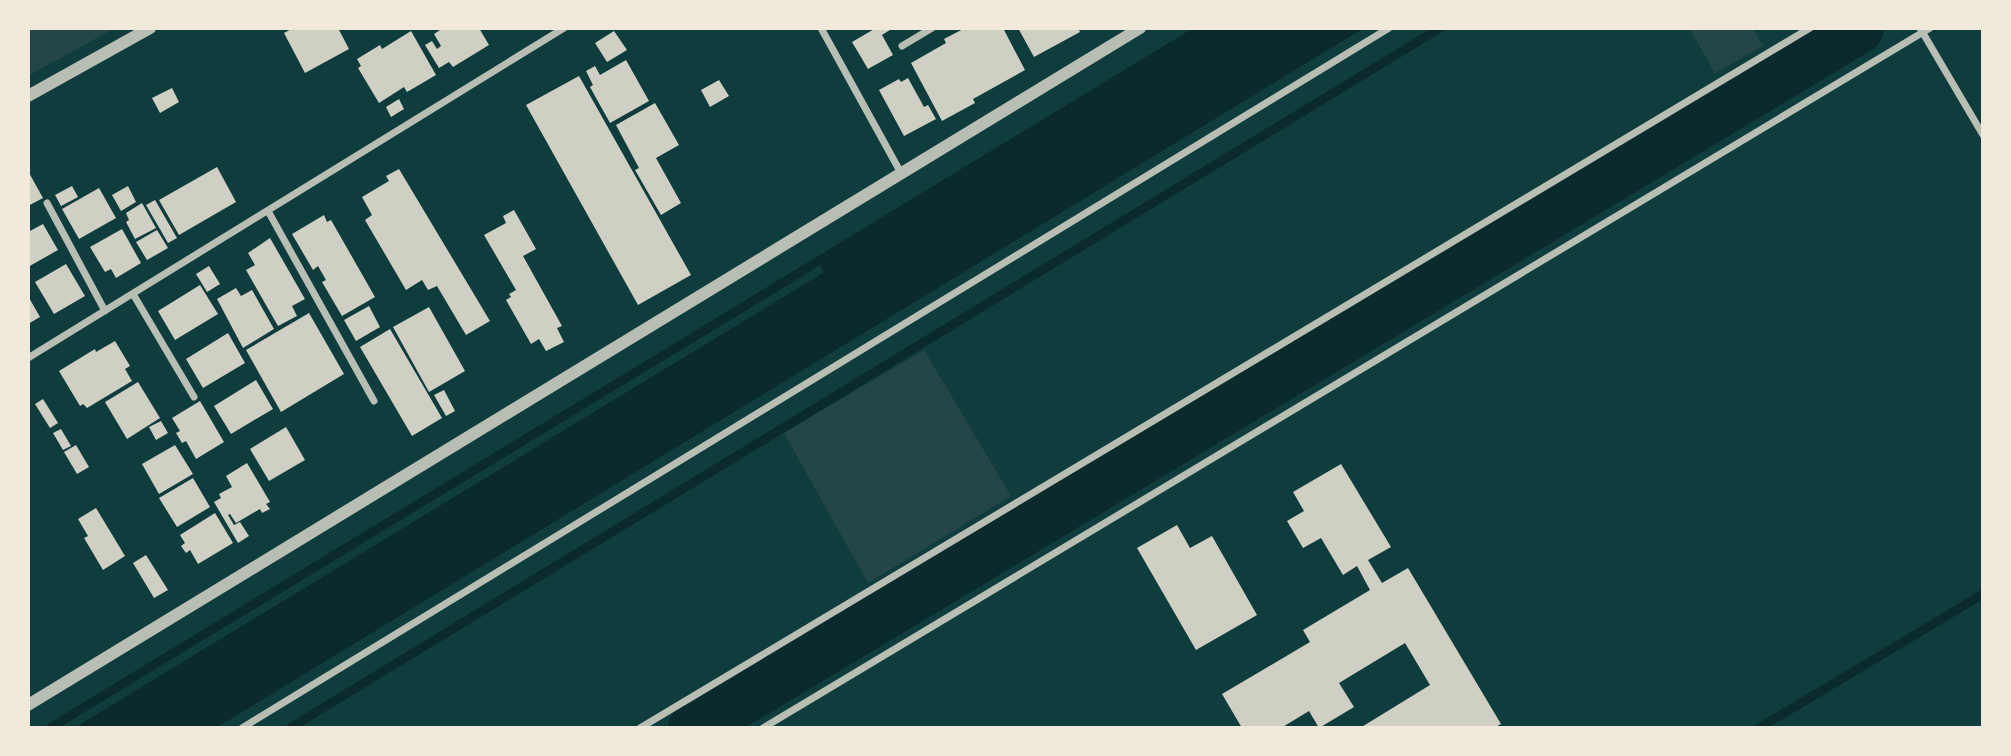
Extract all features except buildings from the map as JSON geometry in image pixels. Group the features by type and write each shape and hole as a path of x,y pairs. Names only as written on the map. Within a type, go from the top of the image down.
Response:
{"street":[{"path":"28,96 150,28"},
{"path":"28,358 564,28"},
{"path":"821,28 901,173"},
{"path":"902,46 932,28"},
{"path":"28,705 1140,28"},
{"path":"242,728 1389,28"},
{"path":"640,728 1810,28"},
{"path":"762,728 1924,30 1983,135"},
{"path":"47,202 105,311"},
{"path":"268,211 374,401"},
{"path":"133,294 194,397"}],"shaded area":[{"path":"28,28 115,28 28,76"},
{"path":"1208,28 1364,28 216,728 74,728 823,273 820,262"},
{"path":"1689,28 1752,28 1763,46 1715,73"},
{"path":"924,350 1011,496 868,583 784,433"}],"waterway":[{"path":"50,728 1202,28"},
{"path":"290,728 1440,28"},
{"path":"694,728 1858,28"},
{"path":"1759,728 1983,594"}]}
